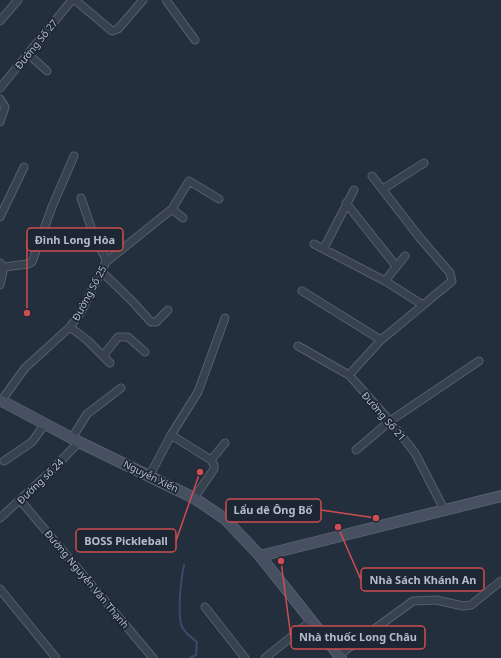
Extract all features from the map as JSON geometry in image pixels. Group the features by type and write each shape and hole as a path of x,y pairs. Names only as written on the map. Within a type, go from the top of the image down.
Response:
{"main road":[{"name":"Nguyễn Xiển","path":"0,401 194,498 225,519 260,556 340,657"},
{"path":"260,556 501,496"}],"street":[{"path":"0,21 18,0"},
{"path":"74,0 110,31 115,31 143,0"},
{"name":"Đường Số 27","path":"0,88 74,0"},
{"path":"166,0 195,40"},
{"path":"28,54 47,71"},
{"path":"0,99 5,107 0,122"},
{"path":"0,285 2,265 28,264 32,262 52,207 74,156"},
{"path":"383,188 424,163"},
{"path":"0,217 24,167"},
{"path":"349,375 381,340 452,281 450,273 420,238 383,188 372,176"},
{"name":"Đường Số 25","path":"0,401 25,368 70,327 81,312 106,262 172,209 189,180 219,199"},
{"path":"324,248 354,190"},
{"path":"81,198 95,240 105,257 106,262"},
{"path":"346,203 396,266"},
{"path":"172,209 183,218"},
{"path":"314,244 385,281 423,305"},
{"path":"385,281 405,256"},
{"path":"102,272 151,322 156,322 168,310"},
{"path":"302,291 381,340"},
{"path":"150,475 171,435 198,392 225,318"},
{"path":"70,327 110,363"},
{"path":"104,356 118,337 128,337 145,352"},
{"name":"Đường Số 21","path":"298,346 349,375 390,421 415,453 445,511"},
{"path":"356,450 390,421 479,361"},
{"name":"Đường số 24","path":"0,518 20,500 76,440 87,414 121,388"},
{"path":"4,461 32,442 45,424"},
{"path":"171,435 211,460 214,465 214,469 194,498"},
{"path":"211,460 225,443"},
{"name":"Đường Nguyễn Văn Thạnh","path":"20,500 153,658"},
{"path":"340,657 405,604 413,601 436,600 463,606 471,605 501,581"},
{"path":"0,589 56,658"},
{"path":"205,607 245,658"},
{"path":"265,658 311,621"}],"waterway":[{"path":"184,565 180,597 182,627 197,642 196,655 190,658"}],"place":[{"name":"Đình Long Hòa","path":"27,313"},
{"name":"BOSS Pickleball","path":"200,472"},
{"name":"Lẩu dê Ông Bố","path":"376,518"},
{"name":"Nhà Sách Khánh An","path":"338,527"},
{"name":"Nhà thuốc Long Châu","path":"281,561"}]}
